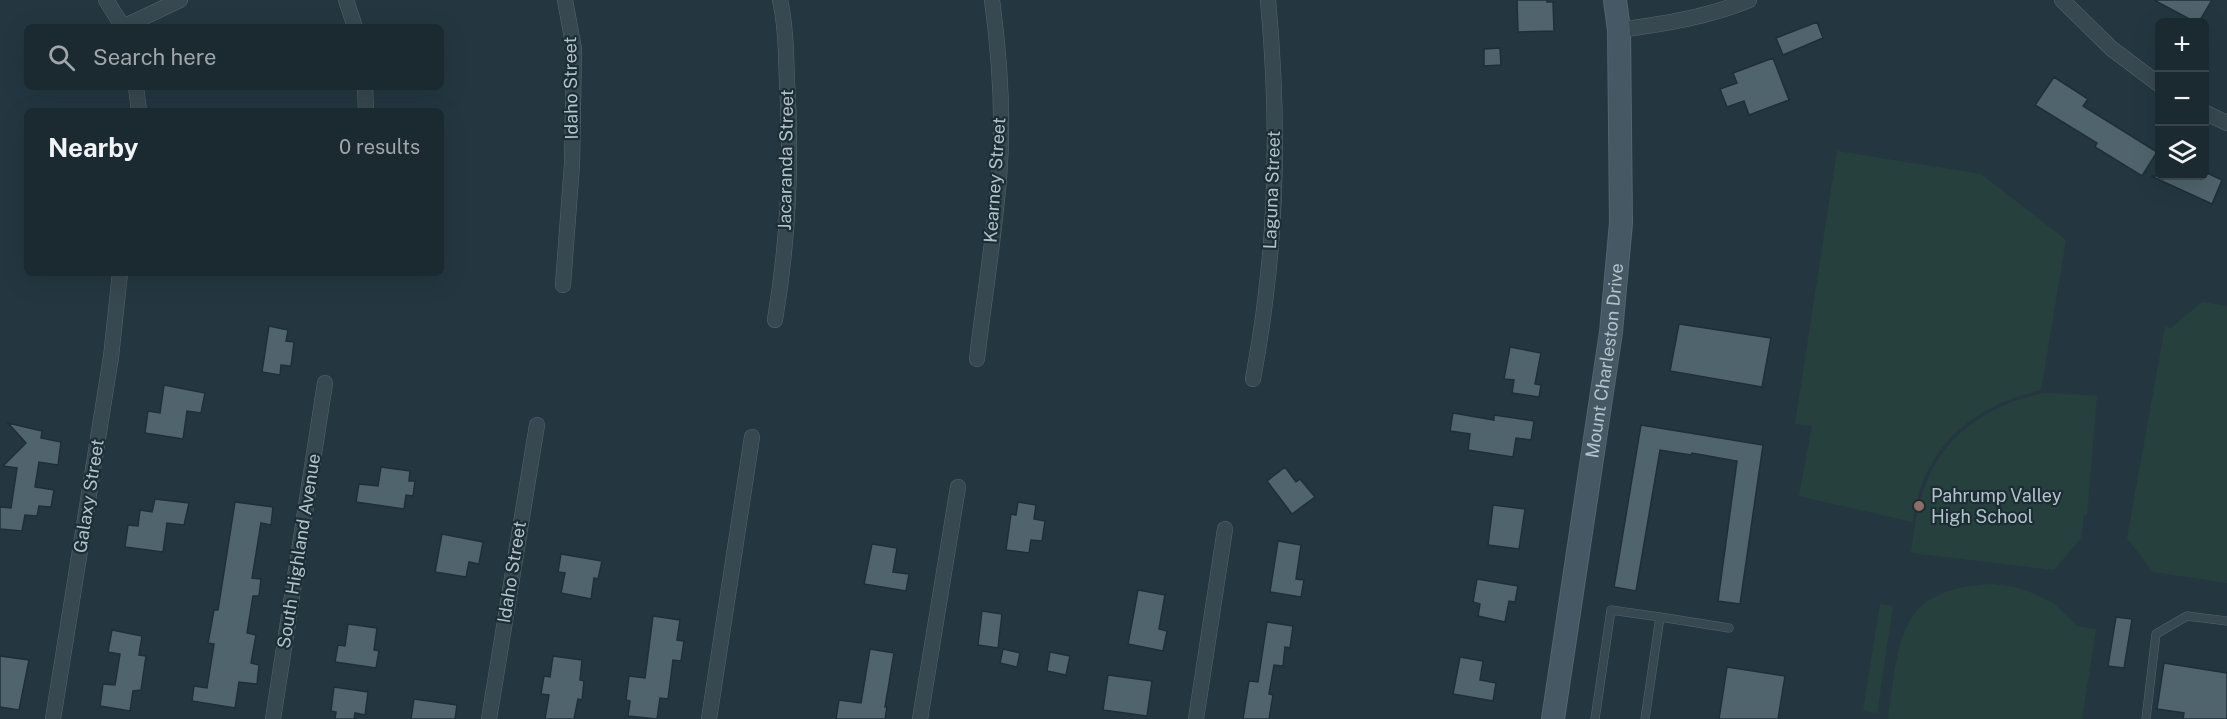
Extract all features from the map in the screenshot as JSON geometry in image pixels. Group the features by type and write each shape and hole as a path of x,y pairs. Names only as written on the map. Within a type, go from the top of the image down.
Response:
{"street":[{"path":"106,0 121,24"},
{"path":"129,24 180,0"},
{"path":"346,0 354,24"},
{"name":"Idaho Street","path":"563,285 572,164 574,49 565,0"},
{"name":"Jacaranda Street","path":"775,320 784,267 790,136 784,20 780,0"},
{"name":"Kearney Street","path":"976,359 1001,149 998,46 992,0"},
{"name":"Laguna Street","path":"1253,379 1266,292 1275,150 1274,63 1268,0"},
{"name":"Mount Charleston Drive","path":"1553,719 1611,332 1621,223 1619,30 1615,0"},
{"path":"1619,30 1671,23 1732,7 1749,0"},
{"path":"2062,0 2112,49 2155,81"},
{"path":"136,90 139,108"},
{"path":"365,90 366,108"},
{"path":"2209,114 2227,123"},
{"name":"Galaxy Street","path":"53,719 111,357 120,276"},
{"name":"South Highland Avenue","path":"273,719 326,383"},
{"name":"Idaho Street","path":"489,719 537,425"},
{"path":"709,719 752,437"},
{"path":"920,719 958,487"},
{"path":"1196,719 1225,529"}],"lane":[{"path":"1595,719 1611,610 1729,628"},
{"path":"2146,719 2156,634 2187,616 2227,621"},
{"path":"1645,719 1660,617"}],"green space":[{"path":"1837,151 1981,174 2066,240 2041,390 2003,402 1970,420 1956,432 1932,462 1923,481 1912,522 1799,496 1812,426 1795,424"},
{"path":"2202,302 2227,306 2227,583 2153,572 2127,538 2165,327 2171,328"},
{"path":"2045,393 2097,396 2087,515 2084,515 2081,538 2054,570 1911,553 1921,497 1932,470 1943,453 1971,424 1988,414 2025,398"},
{"path":"1992,584 2015,587 2032,593 2053,603 2077,626 2096,629 2082,719 1888,719 1901,643 1908,624 1920,608 1937,596 1960,588"},
{"path":"1880,604 1893,606 1877,713 1863,711"}],"building":[{"path":"1517,0 1553,2 1554,31 1518,32"},
{"path":"2154,0 2212,0 2201,18 2188,18"},
{"path":"1817,22 1823,38 1783,55 1776,38"},
{"path":"1500,48 1501,65 1484,66 1484,49"},
{"path":"1773,58 1789,100 1749,115 1744,101 1727,107 1720,89 1737,83 1733,73"},
{"path":"2054,77 2088,99 2083,106 2155,151 2155,155 2142,176 2095,147 2097,143 2035,105"},
{"path":"2209,174 2222,180 2212,204 2160,180 2209,180"},
{"path":"1679,324 1771,338 1762,387 1670,371"},
{"path":"269,326 288,330 286,341 294,342 291,366 281,365 280,375 262,372"},
{"path":"1510,347 1541,353 1535,384 1541,385 1539,397 1512,393 1514,380 1504,379"},
{"path":"164,385 205,393 201,413 187,411 183,439 145,433 148,411 160,413"},
{"path":"1453,413 1494,420 1494,415 1534,421 1531,440 1516,438 1513,457 1468,450 1470,434 1450,431"},
{"path":"8,423 42,431 41,438 61,442 58,465 39,462 35,487 54,490 51,507 39,506 37,516 25,515 22,531 0,529 0,507 11,508 17,468 3,466 26,443"},
{"path":"1641,425 1763,445 1740,604 1718,601 1737,461 1692,453 1691,455 1660,450 1636,591 1614,587"},
{"path":"381,467 410,471 409,481 415,481 413,496 406,495 404,509 356,502 359,484 378,486"},
{"path":"1285,467 1296,482 1300,479 1315,497 1292,514 1267,481"},
{"path":"155,499 189,503 184,525 167,523 163,552 125,547 128,525 138,526 140,510 152,512"},
{"path":"235,502 273,507 271,525 261,523 252,578 261,579 259,596 253,596 247,633 256,635 251,663 259,665 257,684 239,682 235,708 192,701 194,686 207,688 214,644 208,643 214,610 218,610"},
{"path":"1018,502 1036,505 1034,519 1045,521 1042,541 1031,540 1029,553 1006,550 1011,514 1016,515"},
{"path":"1493,505 1525,509 1519,549 1488,545"},
{"path":"442,534 483,542 479,564 469,562 466,577 435,572"},
{"path":"1278,541 1301,545 1296,579 1304,580 1301,597 1270,592"},
{"path":"872,544 897,548 893,572 909,574 906,591 864,584"},
{"path":"561,554 602,561 598,579 594,578 591,599 561,593 565,573 558,572"},
{"path":"1477,579 1518,586 1515,602 1509,601 1505,622 1478,616 1480,604 1473,602"},
{"path":"1138,590 1165,595 1159,629 1167,631 1163,651 1128,644"},
{"path":"982,611 1002,614 998,648 978,645"},
{"path":"653,616 680,620 677,640 684,641 681,661 673,660 668,699 660,698 657,719 628,716 630,701 626,700 629,676 645,678"},
{"path":"2116,617 2132,619 2124,668 2108,666"},
{"path":"1267,622 1293,626 1290,648 1285,647 1283,666 1274,665 1269,694 1273,695 1269,719 1243,719 1249,681 1258,682"},
{"path":"348,624 377,628 374,650 379,651 376,668 335,662 338,645 345,646"},
{"path":"112,630 142,636 139,655 146,656 141,690 133,691 130,711 100,706 103,684 115,685 120,654 108,652"},
{"path":"870,649 894,653 885,719 836,719 839,700 861,703"},
{"path":"1003,649 1020,653 1017,667 1000,663"},
{"path":"1050,652 1070,656 1066,675 1047,671"},
{"path":"0,656 29,660 19,710 0,707"},
{"path":"553,656 582,660 580,680 584,681 582,700 578,699 574,719 545,719 549,695 541,694 544,676 550,677"},
{"path":"1460,657 1483,661 1480,680 1496,683 1493,701 1453,694"},
{"path":"2164,663 2227,673 2227,719 2183,719 2184,713 2157,709"},
{"path":"1727,667 1785,676 1778,719 1719,719"},
{"path":"1108,675 1152,681 1147,716 1103,710"},
{"path":"334,687 368,692 365,715 355,713 354,719 335,719 336,712 331,711"},
{"path":"414,699 457,705 455,719 411,719"}],"place":[{"name":"Pahrump Valley High School","path":"1919,506"}]}
